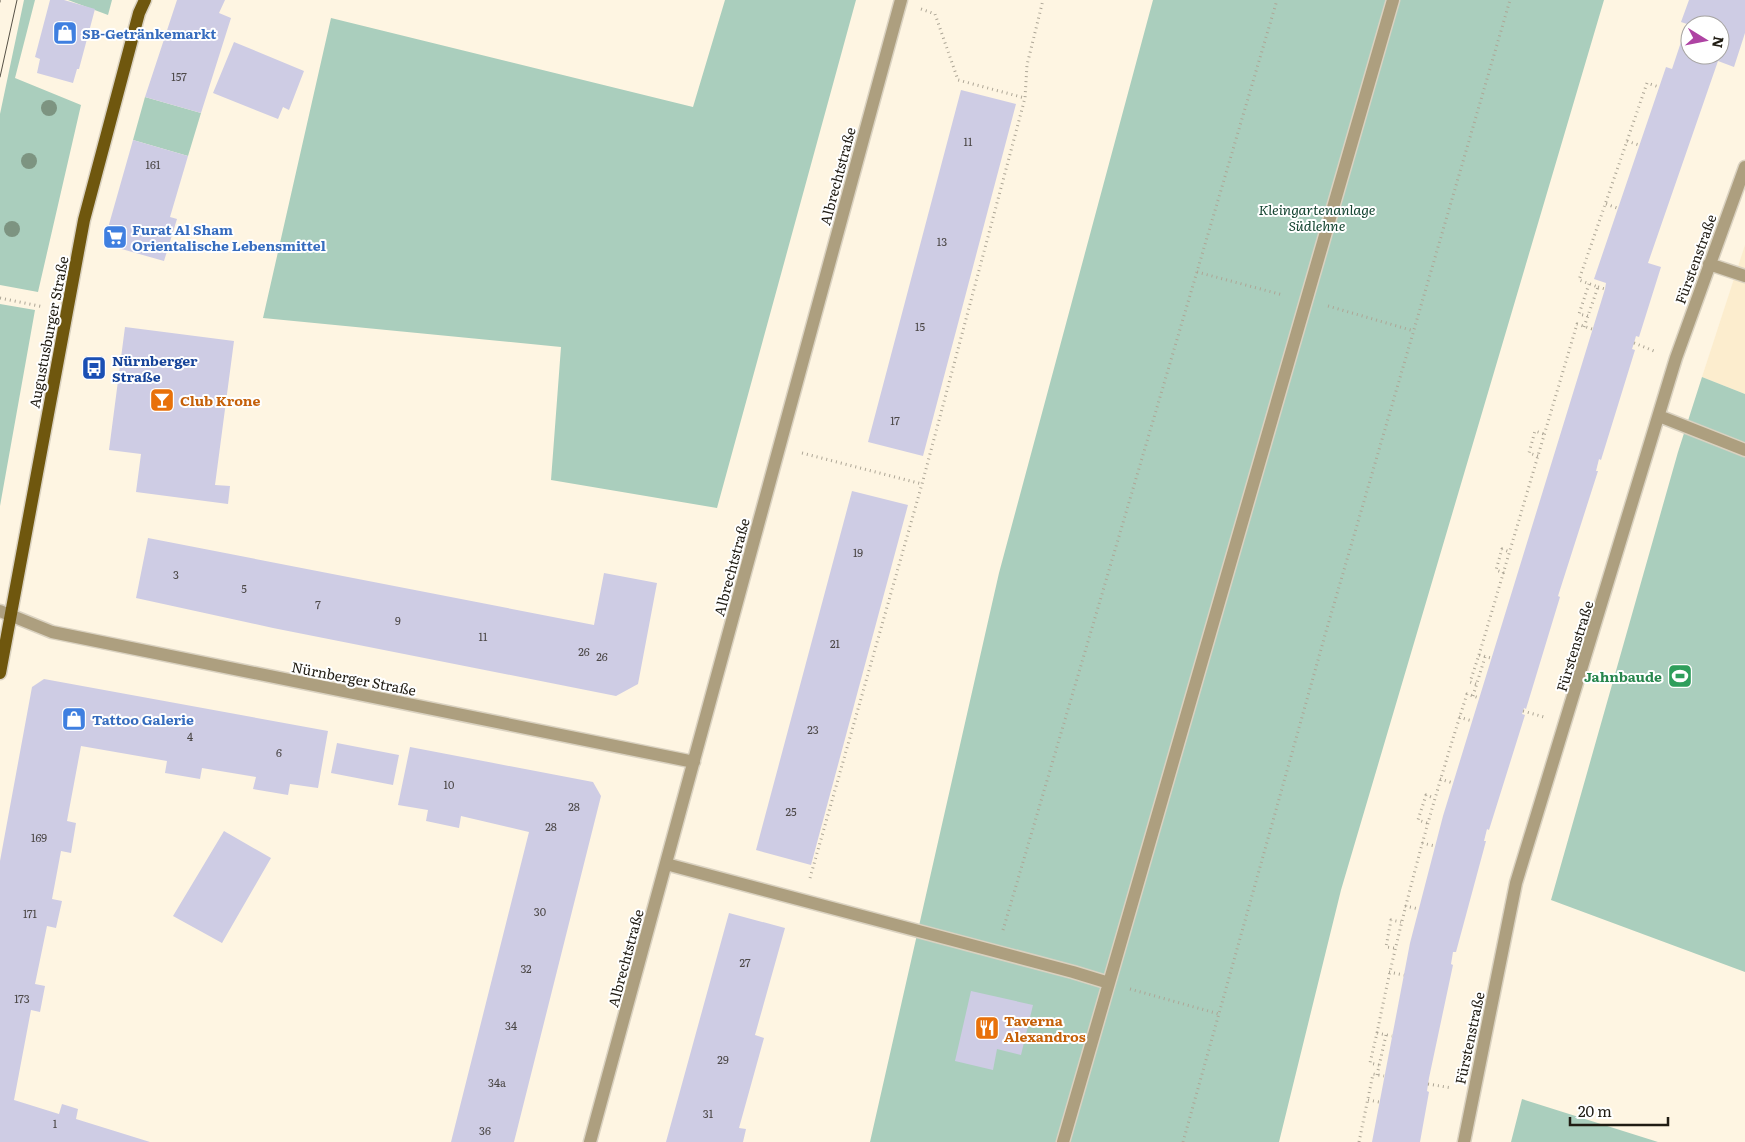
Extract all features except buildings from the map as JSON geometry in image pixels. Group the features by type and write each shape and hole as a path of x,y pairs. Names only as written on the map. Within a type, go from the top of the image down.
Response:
{"main road":[{"name":"Augustusburger Straße","path":"0,673 5,613 84,220 139,13 145,0"}],"street":[{"name":"Albrechtstraße","path":"590,1142 901,0"},
{"path":"1063,1142 1393,0"},
{"name":"Fürstenstraße","path":"1464,1142 1516,883 1676,358 1745,167"},
{"path":"1709,264 1745,276"},
{"path":"1659,416 1745,450"},
{"name":"Nürnberger Straße","path":"5,613 52,632 694,762"},
{"path":"666,864 1109,983"}],"path":[{"path":"803,901 922,484 1025,98 1027,65 1043,0"},
{"path":"997,952 1277,0"},
{"path":"1183,1142 1326,635 1510,0"},
{"path":"941,28 958,80 1025,98"},
{"path":"1605,289 1579,280 1647,83 1659,87"},
{"path":"1628,141 1639,145"},
{"path":"1606,204 1617,208"},
{"path":"1588,316 1579,314 1589,284"},
{"path":"1584,327 1598,287"},
{"path":"0,298 67,312"},
{"path":"1476,684 1470,682 1577,324 1592,329"},
{"path":"1538,456 1529,453 1535,431 1544,434"},
{"path":"779,448 922,484"},
{"path":"1504,573 1496,570 1502,549 1510,552"},
{"path":"1479,655 1491,658"},
{"path":"1473,696 1485,656"},
{"path":"1379,1065 1370,1063 1404,906 1434,798 1467,694 1479,698"},
{"path":"1460,717 1472,721"},
{"path":"1440,779 1453,783"},
{"path":"1427,823 1418,820 1426,795 1434,798"},
{"path":"1422,843 1435,846"},
{"path":"1404,906 1419,909"},
{"path":"1394,948 1386,947 1391,920 1401,922"},
{"path":"1389,972 1404,975"},
{"path":"1109,983 1219,1014"},
{"path":"1376,1033 1392,1036"},
{"path":"1377,1075 1386,1035"},
{"path":"1359,1142 1373,1074 1384,1076"},
{"path":"1368,1100 1379,1102"}],"shaded area":[{"path":"1745,245 1745,394 1702,377"}],"green space":[{"path":"24,0 35,0 15,78 81,105 38,292 0,285 0,114"},
{"path":"68,0 112,0 108,15"},
{"path":"725,0 856,0 717,508 551,480 561,347 263,318 331,18 693,107"},
{"name":"Kleingartenanlage Südlehne","path":"1153,0 1604,0 1341,890 1279,1142 870,1142 999,573"},
{"path":"145,97 201,113 188,156 133,140"},
{"path":"0,304 35,310 0,506"},
{"name":"Jahnbaude","path":"1702,377 1745,394 1745,972 1551,900 1678,452"},
{"path":"1522,1099 1658,1142 1511,1142"}],"tram line":[{"path":"0,77 17,0"}],"place":[{"name":"SB-Getränkemarkt","path":"65,33"},
{"name":"Furat Al Sham Orientalische Lebensmittel","path":"115,237"},
{"name":"Nürnberger Straße","path":"94,368"},
{"name":"Club Krone","path":"162,400"},
{"name":"Jahnbaude","path":"1680,676"},
{"name":"Tattoo Galerie","path":"74,719"},
{"name":"Taverna Alexandros","path":"987,1028"}]}
